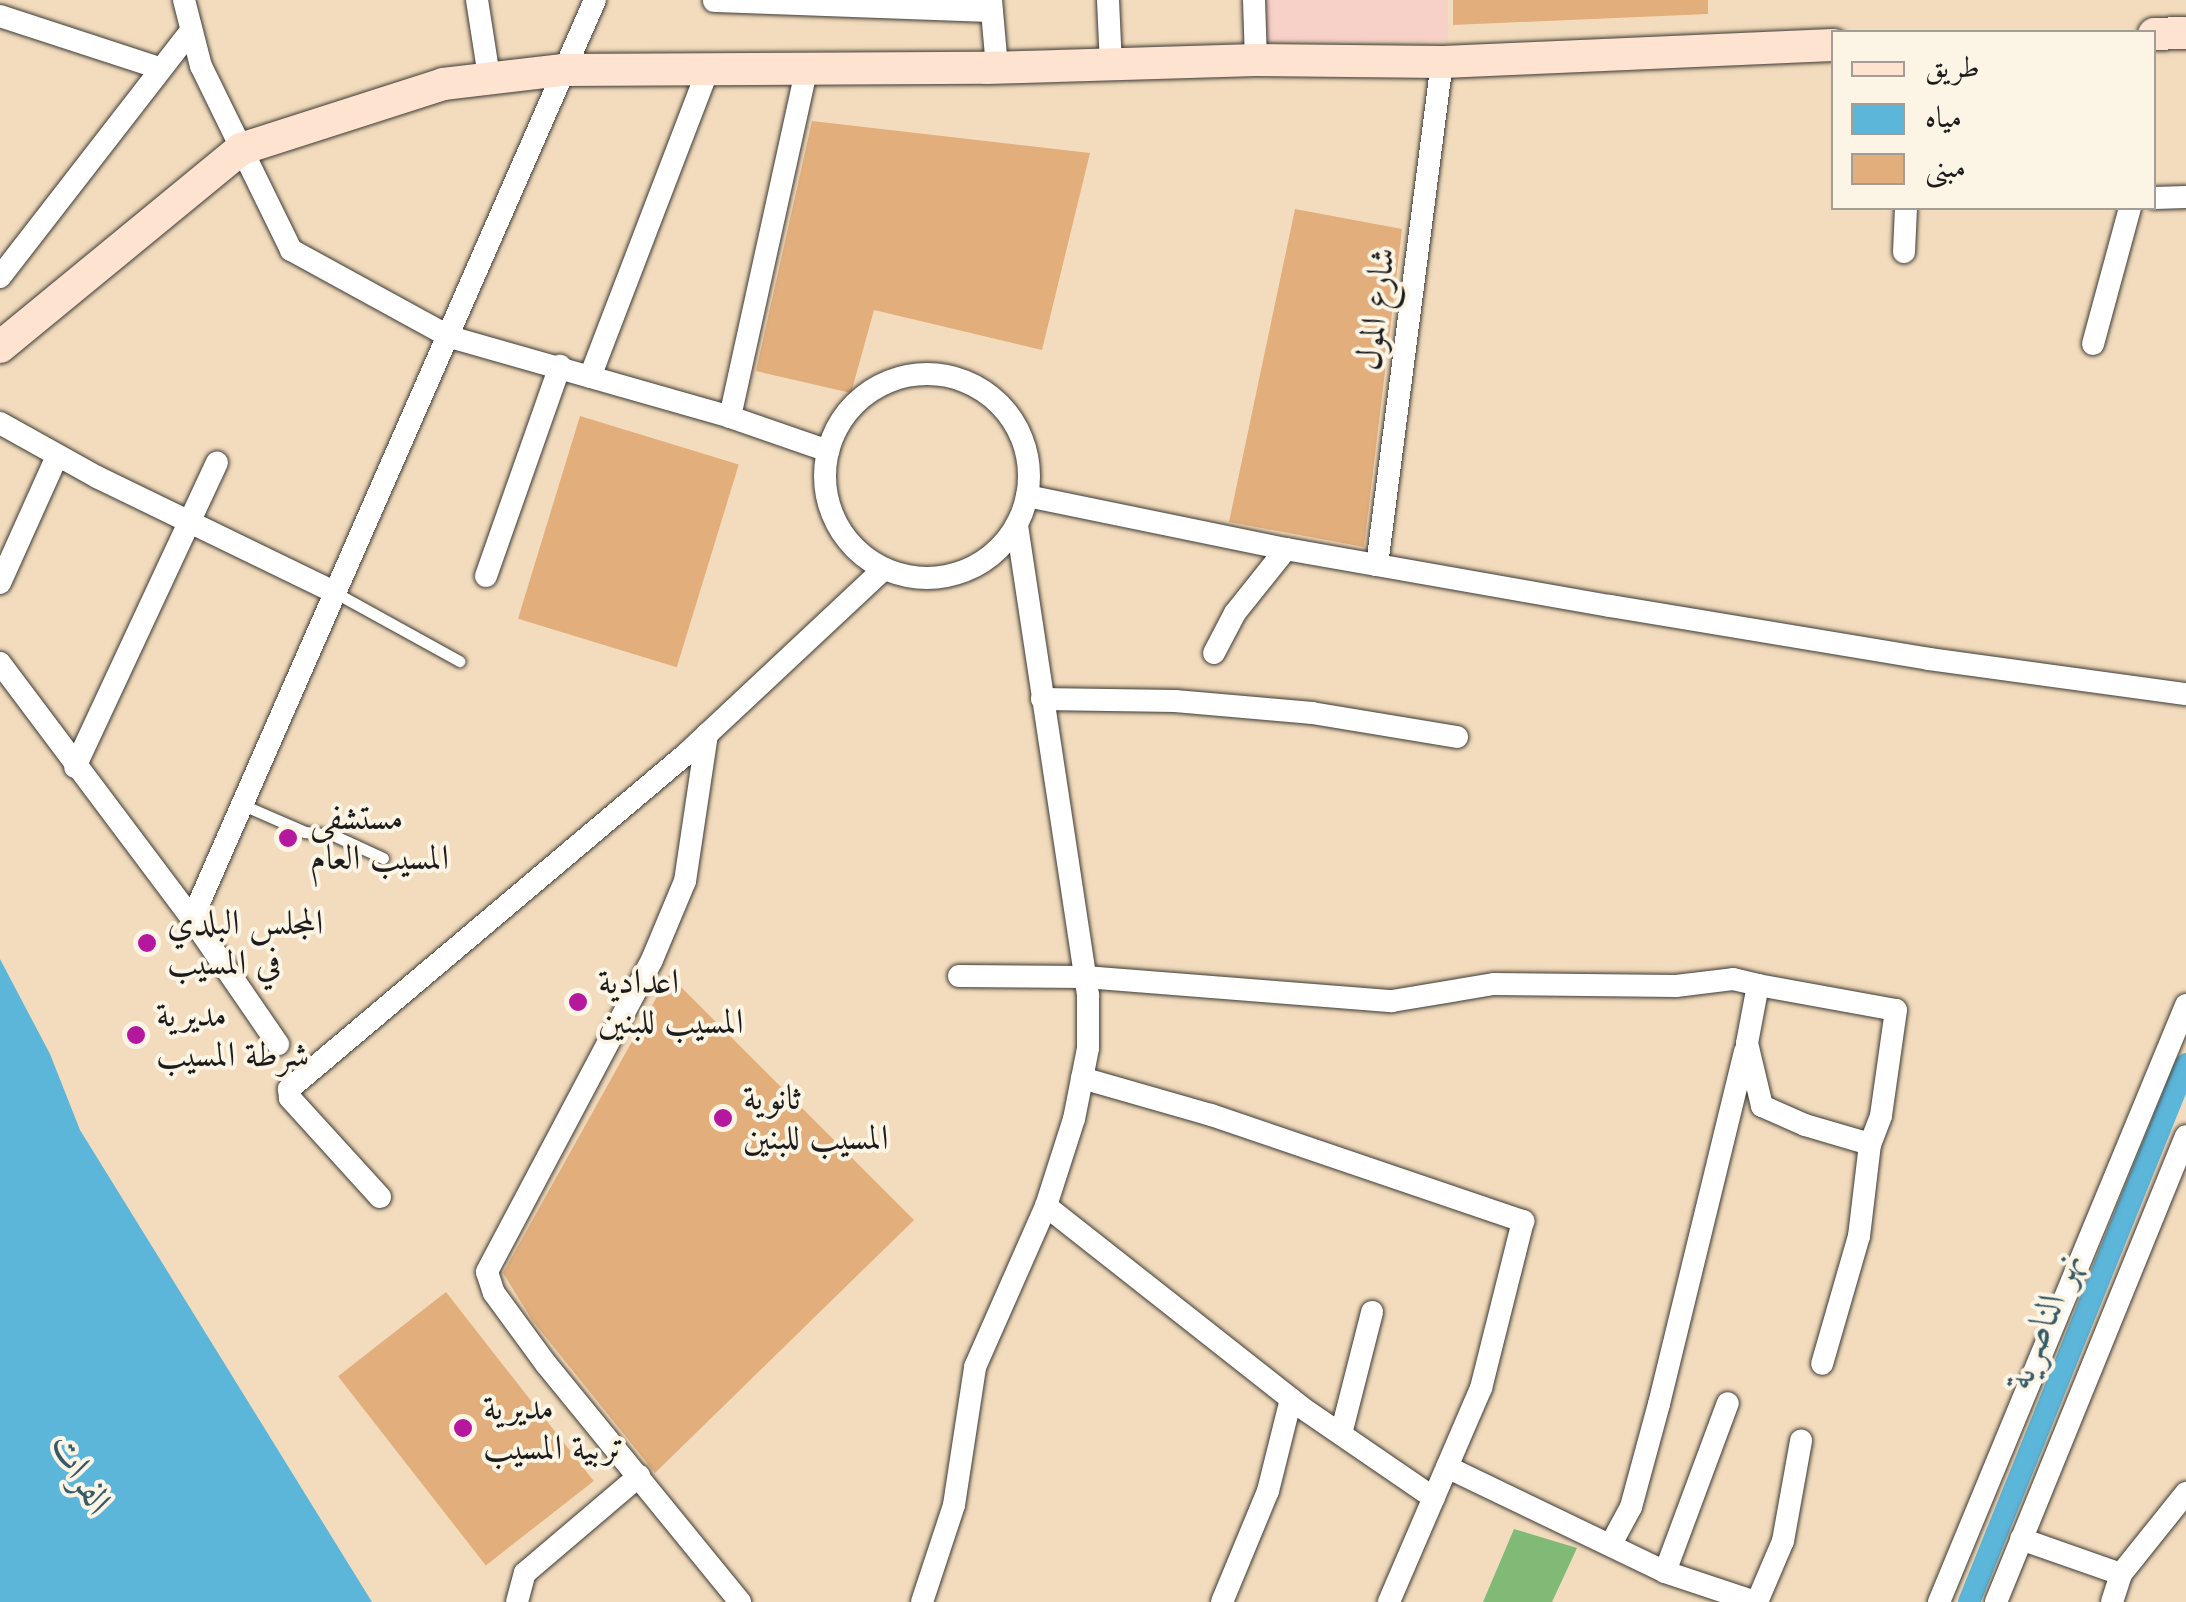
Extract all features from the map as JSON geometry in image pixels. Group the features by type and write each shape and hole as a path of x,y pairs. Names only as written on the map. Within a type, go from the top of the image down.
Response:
{"street":[{"path":"184,0 190,32 291,250 450,337 730,417 828,451"},
{"path":"478,0 489,77"},
{"path":"192,920 595,0"},
{"path":"1108,0 1111,65"},
{"path":"1254,0 1256,60"},
{"path":"714,1 992,6 996,67"},
{"path":"0,16 159,68"},
{"path":"0,277 190,32"},
{"path":"2156,34 2186,33"},
{"path":"0,347 241,149 444,84 564,70 996,67 1256,60 1442,62 1831,44"},
{"name":"شارع المول","path":"1377,565 1442,62"},
{"path":"590,377 709,68"},
{"path":"730,417 808,68"},
{"path":"2156,198 2186,197"},
{"path":"1904,252 1906,210"},
{"path":"2093,344 2129,210"},
{"path":"486,576 560,366"},
{"path":"932,373 966,380 996,400 1017,427 1028,461 1027,496 1017,524 982,562 959,573 934,578 884,569 860,554 836,520 824,479 828,451 842,419 866,393 898,377 932,373"},
{"path":"0,423 58,456 336,593"},
{"path":"0,582 58,456"},
{"path":"75,767 186,520 217,462"},
{"path":"1027,496 1377,565 1910,656 2186,694"},
{"path":"922,1602 954,1505 975,1368 1046,1206 1088,1048 1085,977 1017,524"},
{"path":"1214,653 1235,613 1286,549"},
{"path":"380,1197 290,1098 290,1089 707,734 884,569"},
{"path":"0,663 192,920 278,1044"},
{"path":"1042,699 1175,701 1312,713 1457,737"},
{"path":"707,734 684,881 652,960 487,1272 504,1308 740,1602"},
{"path":"959,976 1085,977 1392,1001 1494,984 1676,986 1733,979 1896,1010 1881,1116 1870,1144 1859,1236 1822,1364"},
{"path":"1611,1544 1631,1508 1659,1404 1758,985"},
{"path":"1939,1602 2186,1005"},
{"path":"1746,1043 1762,1106 1805,1125 1870,1144"},
{"path":"1082,1078 1211,1115 1523,1222 1480,1388 1389,1602"},
{"path":"1996,1602 2186,1136"},
{"path":"1046,1206 1291,1399 1434,1498"},
{"path":"1341,1434 1372,1312"},
{"path":"1222,1602 1268,1491 1291,1399"},
{"path":"1665,1572 1728,1403"},
{"path":"1447,1467 1611,1544 1695,1592 1756,1602 1784,1541 1801,1441"},
{"path":"517,1602 525,1573 639,1476"},
{"path":"2112,1602 2120,1574 2186,1493"},
{"path":"2021,1539 2120,1574"}],"lane":[{"path":"336,593 459,661"},
{"path":"242,805 305,832 333,835 383,858"}],"shaded area":[{"path":"1265,0 1448,0 1448,41 1265,41"}],"green space":[{"path":"1514,1529 1577,1548 1552,1602 1483,1602"}],"water":[{"name":"الفرات","path":"0,959 50,1054 80,1130 372,1602 0,1602"}],"building":[{"path":"1453,0 1708,0 1708,14 1453,25"},
{"path":"812,121 1090,153 1042,350 874,310 851,393 756,371"},
{"path":"1295,209 1402,229 1364,547 1229,522"},
{"path":"580,416 739,465 677,667 518,619"},
{"name":"اعدادية المسيب للبنين","path":"669,975 914,1220 655,1473 532,1320 503,1273"},
{"name":"مديرية تربية المسيب","path":"446,1292 594,1481 486,1565 338,1376"}],"waterway":[{"name":"نهر الناصرية","path":"1969,1602 2186,1064"}],"place":[{"name":"مستشفى المسيب العام","path":"288,838"},
{"name":"المجلس البلدي في المسيب","path":"147,943"},
{"name":"اعدادية المسيب للبنين","path":"578,1002"},
{"name":"مديرية شرطة المسيب","path":"136,1035"},
{"name":"ثانوية المسيب للبنين","path":"723,1118"},
{"name":"مديرية تربية المسيب","path":"463,1428"}]}
